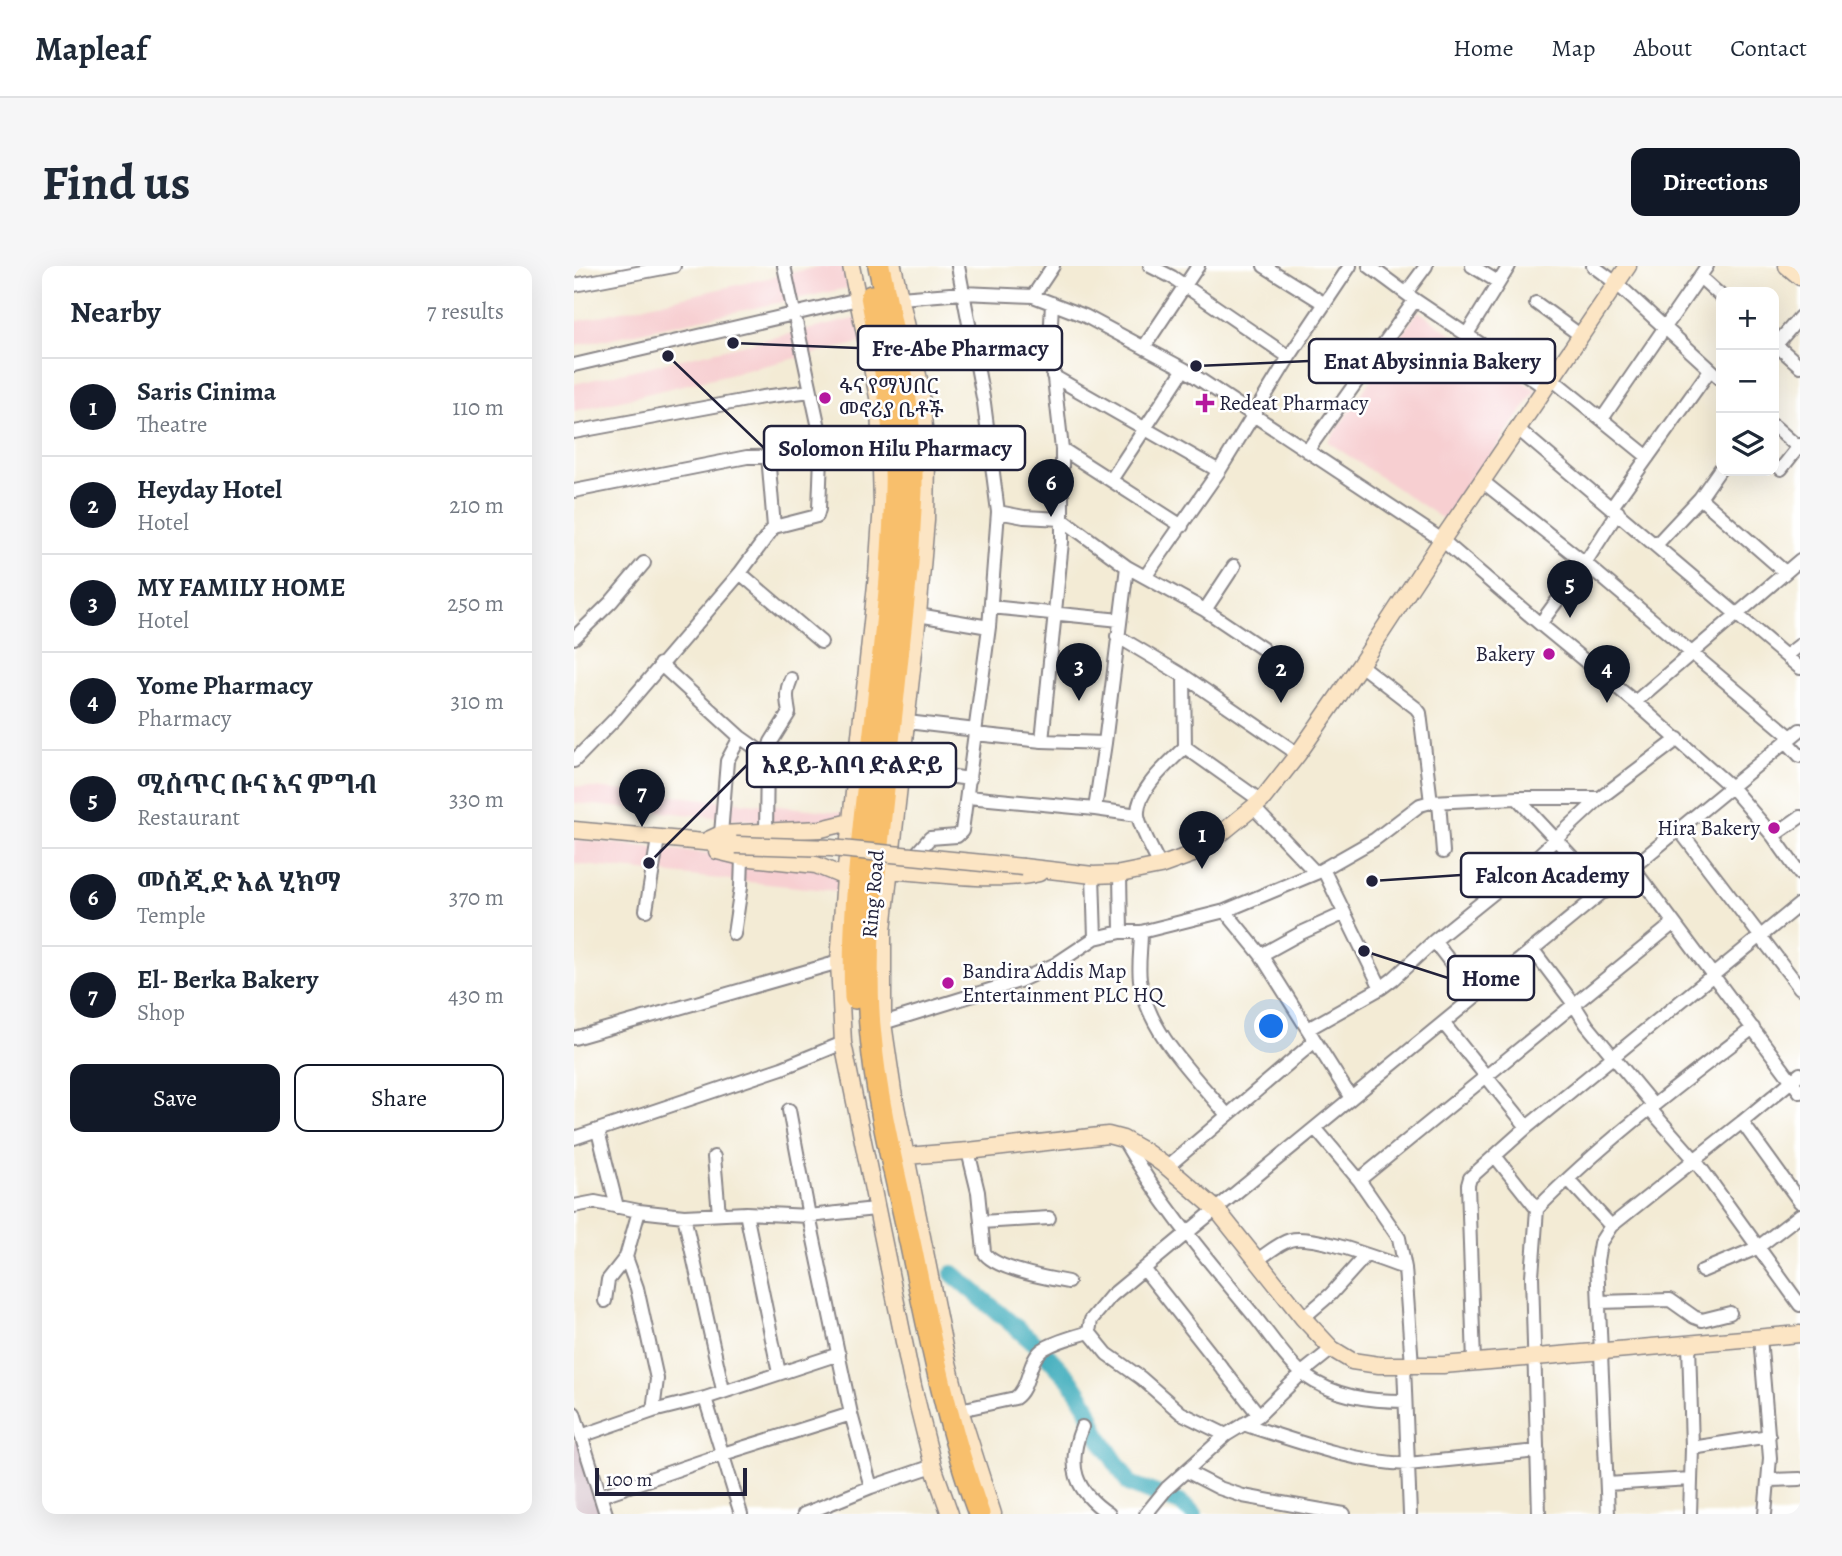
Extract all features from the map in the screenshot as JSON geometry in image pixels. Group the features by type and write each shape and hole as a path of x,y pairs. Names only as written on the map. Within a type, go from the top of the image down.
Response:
{"highway":[{"name":"Ring Road","path":"865,266 888,386 895,443 895,490 891,563 856,895 853,969 855,1007 875,1138 921,1366 938,1432 965,1514"},
{"name":"Ring Road","path":"879,266 904,384 912,450 912,491 908,563 869,929 871,1037 878,1089 934,1358 949,1418 979,1514"}],"main road":[{"name":"Ring Road","path":"851,266 879,402 882,504 845,877 839,962 843,1043 913,1386 933,1466 950,1514"},
{"name":"Ring Road","path":"893,266 920,384 927,460 926,520 918,615 882,951 883,1023 893,1091 944,1347 960,1410 993,1514"},
{"path":"739,851 831,848 1093,875 1120,874 1160,866 1200,849 1257,804 1298,754 1628,266"},
{"path":"1787,266 1800,277"},
{"path":"702,843 721,834 821,829 850,822"},
{"path":"574,835 702,843 816,865 845,877"},
{"path":"889,870 1010,877 1023,877 1048,870"},
{"path":"906,1156 968,1152 1108,1135 1123,1139 1167,1167 1217,1210 1303,1318 1332,1349 1352,1361 1366,1364 1474,1362 1800,1334"}],"street":[{"path":"574,285 674,266"},
{"path":"574,761 615,719 740,573 774,527 817,516 821,456 819,428 784,266"},
{"path":"915,855 930,838 957,836 962,831 989,626 998,512 984,403 958,266"},
{"path":"1032,296 1053,266"},
{"path":"1150,266 1289,357"},
{"path":"1144,347 1198,266"},
{"path":"1264,266 1325,304"},
{"path":"1145,577 1219,471 1289,357 1350,266"},
{"path":"1370,266 1410,297 1602,419 1648,457"},
{"path":"1307,451 1410,297 1426,266"},
{"path":"1472,266 1498,282"},
{"path":"1467,334 1509,266"},
{"path":"1593,266 1616,283 1716,375"},
{"path":"1602,419 1703,272 1716,289"},
{"path":"900,298 963,293 1032,296 1085,316 1184,369 1441,540 1635,702 1731,787 1773,836 1800,874"},
{"path":"574,365 858,299"},
{"path":"1042,741 1062,542 1062,449 1049,343 1052,303"},
{"path":"1536,303 1580,335"},
{"path":"1779,340 1800,317"},
{"path":"1779,349 1800,366"},
{"path":"1111,480 1184,369"},
{"path":"1540,624 1585,563 1648,457 1710,370"},
{"path":"1053,376 1219,471"},
{"path":"574,432 763,397 811,391"},
{"path":"1518,429 1800,668"},
{"path":"1779,430 1799,447 1781,469"},
{"path":"1062,449 1182,526"},
{"path":"768,455 774,527"},
{"path":"574,491 747,457 821,456"},
{"path":"1656,545 1700,498 1716,475"},
{"path":"1482,481 1585,563 1792,736 1800,756"},
{"path":"1700,498 1785,572"},
{"path":"998,512 1024,517 1062,519 1127,567 1205,610 1263,649"},
{"path":"1635,702 1800,561"},
{"path":"574,638 611,603 644,563"},
{"path":"1205,610 1234,566"},
{"path":"1095,809 1127,567"},
{"path":"740,573 821,642"},
{"path":"991,607 1120,620"},
{"path":"918,615 989,626"},
{"path":"1118,636 1184,676 1298,754"},
{"path":"1786,656 1800,645"},
{"path":"660,664 740,737 767,756"},
{"path":"1360,665 1420,713 1443,852"},
{"path":"1160,866 1138,815 1149,784 1185,747 1184,676"},
{"path":"766,832 767,756 771,742 789,713 786,700 791,679"},
{"path":"907,722 1042,741 1105,743"},
{"path":"1226,1435 1181,1413 1107,1354 1089,1332 1091,1320 1097,1310 1792,736"},
{"path":"721,834 727,761 740,737"},
{"path":"1308,1029 1393,979 1434,941 1497,891 1600,798 1678,739"},
{"path":"1185,747 1257,804 1319,871 1381,988"},
{"path":"902,770 970,779"},
{"path":"968,797 1138,815"},
{"path":"1517,798 1605,892"},
{"path":"883,1023 1019,981 1056,964 1095,938 1121,932 1141,932 1225,911 1319,871 1374,840 1411,810 1435,802 1600,798"},
{"path":"1773,836 1800,817"},
{"path":"1679,831 1800,988"},
{"path":"646,910 658,839"},
{"path":"734,933 741,887 739,851"},
{"path":"1633,868 1752,1028 1796,1077 1800,1092"},
{"path":"1120,874 1121,932"},
{"path":"1093,875 1095,938"},
{"path":"1474,1362 1468,1185 1474,1173 1800,904"},
{"path":"1225,911 1261,955 1351,1098"},
{"path":"1261,955 1343,914"},
{"path":"1359,1181 1573,1003 1674,923"},
{"path":"1141,932 1140,979 1144,999 1174,1051 1227,1115"},
{"path":"1434,941 1476,995"},
{"path":"1533,950 1587,1025 1695,1160 1800,1305"},
{"path":"574,1038 839,962"},
{"path":"1444,1024 1527,1127"},
{"path":"1539,1514 1532,1265 1537,1209 1651,1106 1752,1028"},
{"path":"1167,1167 1315,1041"},
{"path":"574,1138 782,1068 843,1043"},
{"path":"1608,1514 1598,1303 1600,1243 1611,1226 1796,1077"},
{"path":"789,1111 851,1414 871,1487"},
{"path":"1742,1122 1800,1202"},
{"path":"1315,1128 1359,1181 1399,1238 1405,1268 1408,1365 1405,1401 1410,1514"},
{"path":"598,1131 617,1207"},
{"path":"1123,1139 1146,1179 1186,1234 1301,1373 1322,1386 1349,1396 1378,1401 1405,1401"},
{"path":"968,1152 978,1192 986,1257 994,1262 1068,1282"},
{"path":"1494,1156 1537,1209"},
{"path":"714,1157 719,1214"},
{"path":"1568,1179 1611,1226"},
{"path":"574,1206 595,1202 684,1216 746,1213 809,1216 876,1209"},
{"path":"605,1301 608,1280 626,1257 639,1211"},
{"path":"746,1213 779,1373"},
{"path":"1702,1271 1757,1248 1800,1215"},
{"path":"684,1216 723,1390"},
{"path":"981,1222 1049,1218"},
{"path":"1258,1260 1288,1240 1298,1238 1405,1268"},
{"path":"1303,1318 1331,1294 1366,1255"},
{"path":"626,1257 637,1288 657,1378 653,1411"},
{"path":"1144,1269 1259,1415"},
{"path":"1598,1303 1670,1300 1702,1320 1730,1313"},
{"path":"960,1410 1014,1398 1020,1394 1033,1362 1047,1348 1089,1332"},
{"path":"1760,1337 1769,1436 1765,1514"},
{"path":"1689,1343 1692,1448 1690,1514"},
{"path":"1146,1514 1167,1488 1226,1435 1259,1415 1301,1373 1332,1349"},
{"path":"581,1436 839,1354"},
{"path":"705,1398 741,1514"},
{"path":"574,1413 606,1514"},
{"path":"600,1496 851,1414"},
{"path":"1243,1424 1371,1461 1408,1464 1538,1451"},
{"path":"1082,1427 1073,1458 1075,1473 1087,1495 1109,1514"},
{"path":"1692,1448 1769,1436"},
{"path":"804,1514 933,1466"},
{"path":"1186,1471 1219,1488 1243,1496 1344,1514"},
{"path":"1607,1484 1691,1479"},
{"path":"1768,1480 1800,1479"}],"shaded area":[{"path":"821,266 845,266 848,288 574,346 574,322"},
{"path":"1418,311 1536,390 1447,522 1328,442"},
{"path":"858,318 864,342 574,411 574,384"},
{"path":"574,786 859,814 855,831 574,803"},
{"path":"574,839 848,868 846,892 574,864"},
{"path":"582,1439 604,1514 574,1514 574,1442"}],"waterway":[{"path":"953,1274 1040,1348 1071,1381 1086,1404 1099,1437 1130,1484 1180,1503 1194,1514"}],"place":[{"name":"Fre-Abe Pharmacy","path":"733,343"},
{"name":"Solomon Hilu Pharmacy","path":"668,356"},
{"name":"Enat Abysinnia Bakery","path":"1196,366"},
{"name":"ፋና የማህበር መኖሪያ ቤቶች","path":"825,398"},
{"name":"Redeat Pharmacy","path":"1205,403"},
{"name":"መስጂድ አል ሂክማ","path":"1051,517"},
{"name":"ሚስጥር ቡና እና ምግብ","path":"1570,618"},
{"name":"Bakery","path":"1549,654"},
{"name":"MY FAMILY HOME","path":"1079,701"},
{"name":"Heyday Hotel","path":"1281,703"},
{"name":"Yome Pharmacy","path":"1607,703"},
{"name":"El- Berka Bakery","path":"642,827"},
{"name":"Hira Bakery","path":"1774,828"},
{"name":"አደይ-አበባ ድልድይ","path":"649,863"},
{"name":"Saris Cinima","path":"1202,869"},
{"name":"Falcon Academy","path":"1372,881"},
{"name":"Home","path":"1364,951"},
{"name":"Bandira Addis Map Entertainment PLC HQ","path":"948,983"}]}
